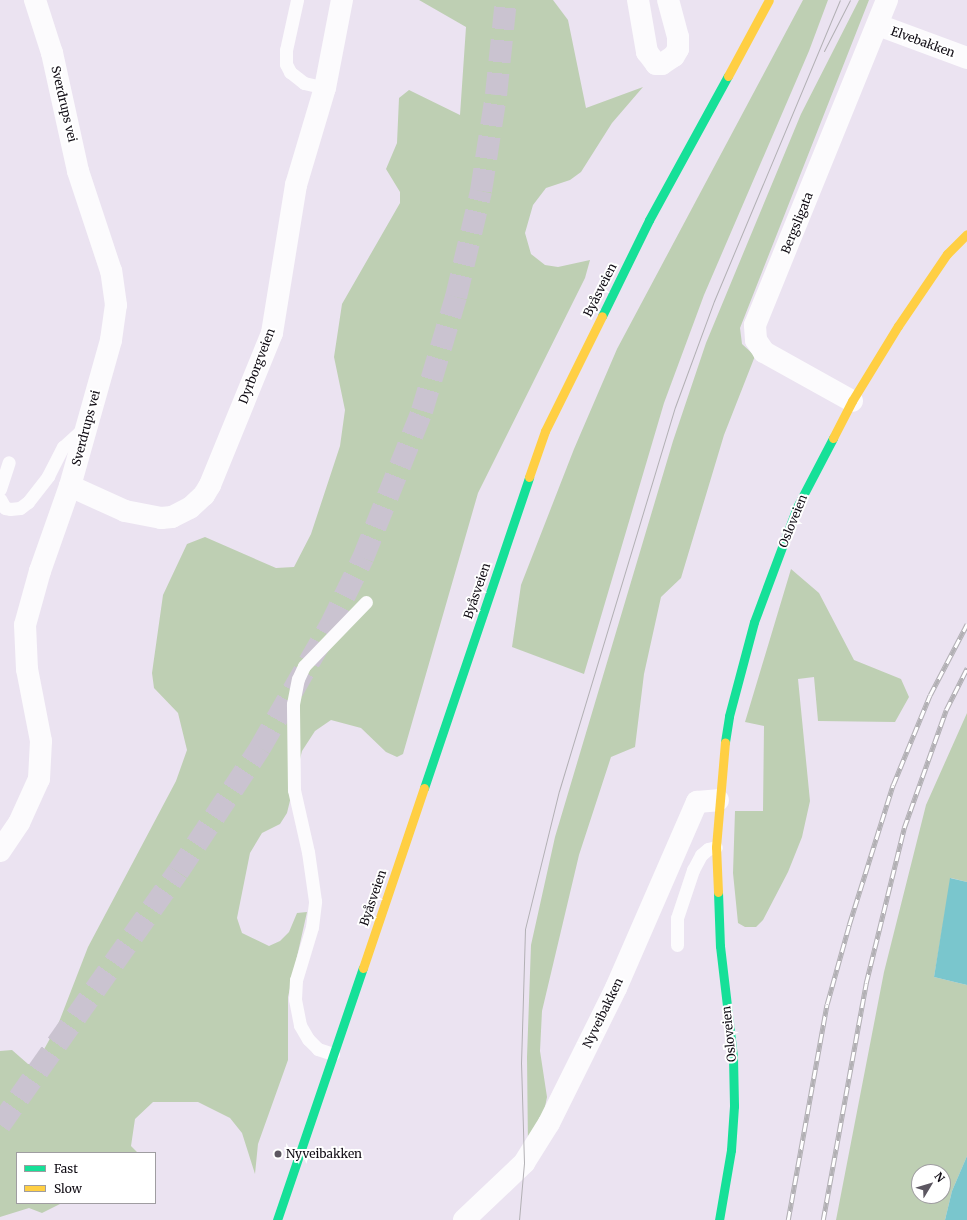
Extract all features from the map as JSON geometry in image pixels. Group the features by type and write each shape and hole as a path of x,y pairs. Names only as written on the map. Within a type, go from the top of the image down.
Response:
{"main road":[{"name":"Byåsveien","path":"277,1220 545,431 649,220 769,0"},
{"name":"Osloveien","path":"719,1220 731,1150 734,1106 732,1056 720,946 716,847 718,800 729,716 754,622 796,507 852,401 898,326 947,254 967,234"}],"street":[{"name":"Sverdrups vei","path":"0,851 19,823 39,779 41,741 27,669 24,635 40,571 70,486 85,427 111,340 116,306 111,271 78,171 52,53 35,0"},
{"name":"Dyrborgveien","path":"70,486 125,511 162,518 172,517 190,508 204,495 214,477 272,333 296,185 326,88 342,0"},
{"path":"638,0 647,52 656,64 668,61 678,49 678,38 668,0"},
{"name":"Bergsligata","path":"852,401 764,352 756,340 755,324 888,0"},
{"name":"Elvebakken","path":"878,25 967,58"},
{"name":"Nyveibakken","path":"464,1220 524,1163 549,1123 616,988 697,802 718,800"}],"lane":[{"path":"297,0 286,50 286,64 290,72 304,83 326,88"},
{"path":"0,499 5,508 10,509 20,508 28,502 48,476 63,447 85,427"},
{"path":"0,489 9,462"},
{"path":"333,1054 318,1049 308,1039 300,1025 295,999 296,980 312,927 315,902 308,852 294,790 292,704 298,679 304,666 366,602"},
{"path":"677,945 677,918 693,870 700,855 708,849 716,847"}],"green space":[{"path":"419,0 553,0 568,20 586,108 643,87 612,123 581,172 570,180 546,188 533,205 525,233 531,254 545,265 558,267 590,260 585,278 478,493 403,754 397,757 386,752 361,728 331,720 315,731 302,751 287,813 280,824 262,833 250,853 237,918 242,933 269,946 280,941 289,932 297,913 307,912 288,997 288,1060 258,1144 255,1174 242,1133 230,1118 198,1102 153,1102 135,1119 131,1146 137,1152 16,1152 16,1204 60,1204 42,1213 29,1208 0,1217 0,1051 12,1050 28,1064 36,1064 59,1022 88,947 176,781 187,750 178,713 154,688 152,673 163,595 187,544 205,537 276,568 294,567 311,534 340,446 345,410 334,357 342,304 400,203 400,192 386,169 397,143 399,98 409,90 460,115 466,27"},
{"path":"803,0 828,0 809,51 704,295 664,403 584,674 512,647 521,585 574,449 617,349"},
{"path":"859,0 869,0 740,328 742,344 755,356 724,435 681,578 661,597 644,674 635,747 611,757 579,855 542,1011 540,1051 547,1097 543,1117 528,1149 527,1057 531,945 555,837 673,441 706,343 801,114"},
{"path":"791,569 819,593 854,660 901,679 909,697 895,722 818,721 814,677 798,679 810,801 802,837 788,872 763,920 756,927 745,927 738,923 733,873 735,811 763,811 764,726 745,722"},
{"path":"967,713 967,882 951,878 934,977 967,985 967,1156 951,1195 951,1164 911,1164 911,1204 949,1204 945,1220 836,1220 884,972 926,805"}],"water":[{"path":"950,878 967,882 967,985 934,977"},
{"path":"967,1156 967,1220 945,1220 949,1204 951,1204 952,1191"}],"tunnel":[{"path":"0,1125 178,872 260,748 330,626 363,558 422,411 456,297 481,191 496,95 506,0"}],"tram line":[{"path":"519,1220 524,1163 521,1064 525,929 559,791 675,407 714,301 840,0"},
{"path":"824,51 850,0"}],"railway":[{"path":"788,1220 827,1004 849,925 893,785 930,695 967,624"},
{"path":"823,1220 866,983 904,828 946,710 967,668"}],"traffic: fast":[{"path":"602,316 649,220 728,76"},
{"path":"725,742 729,716 754,622 797,507 833,438"},
{"path":"424,788 529,477"},
{"path":"718,892 720,946 733,1057 734,1106 731,1150 719,1220"},
{"path":"277,1220 363,968"}],"traffic: slow":[{"path":"728,76 769,0"},
{"path":"833,438 852,401 898,326 947,254 967,234"},
{"path":"529,477 545,431 602,316"},
{"path":"718,892 716,847 725,742"},
{"path":"363,968 424,788"}],"place":[{"name":"Nyveibakken","path":"278,1154"}]}
